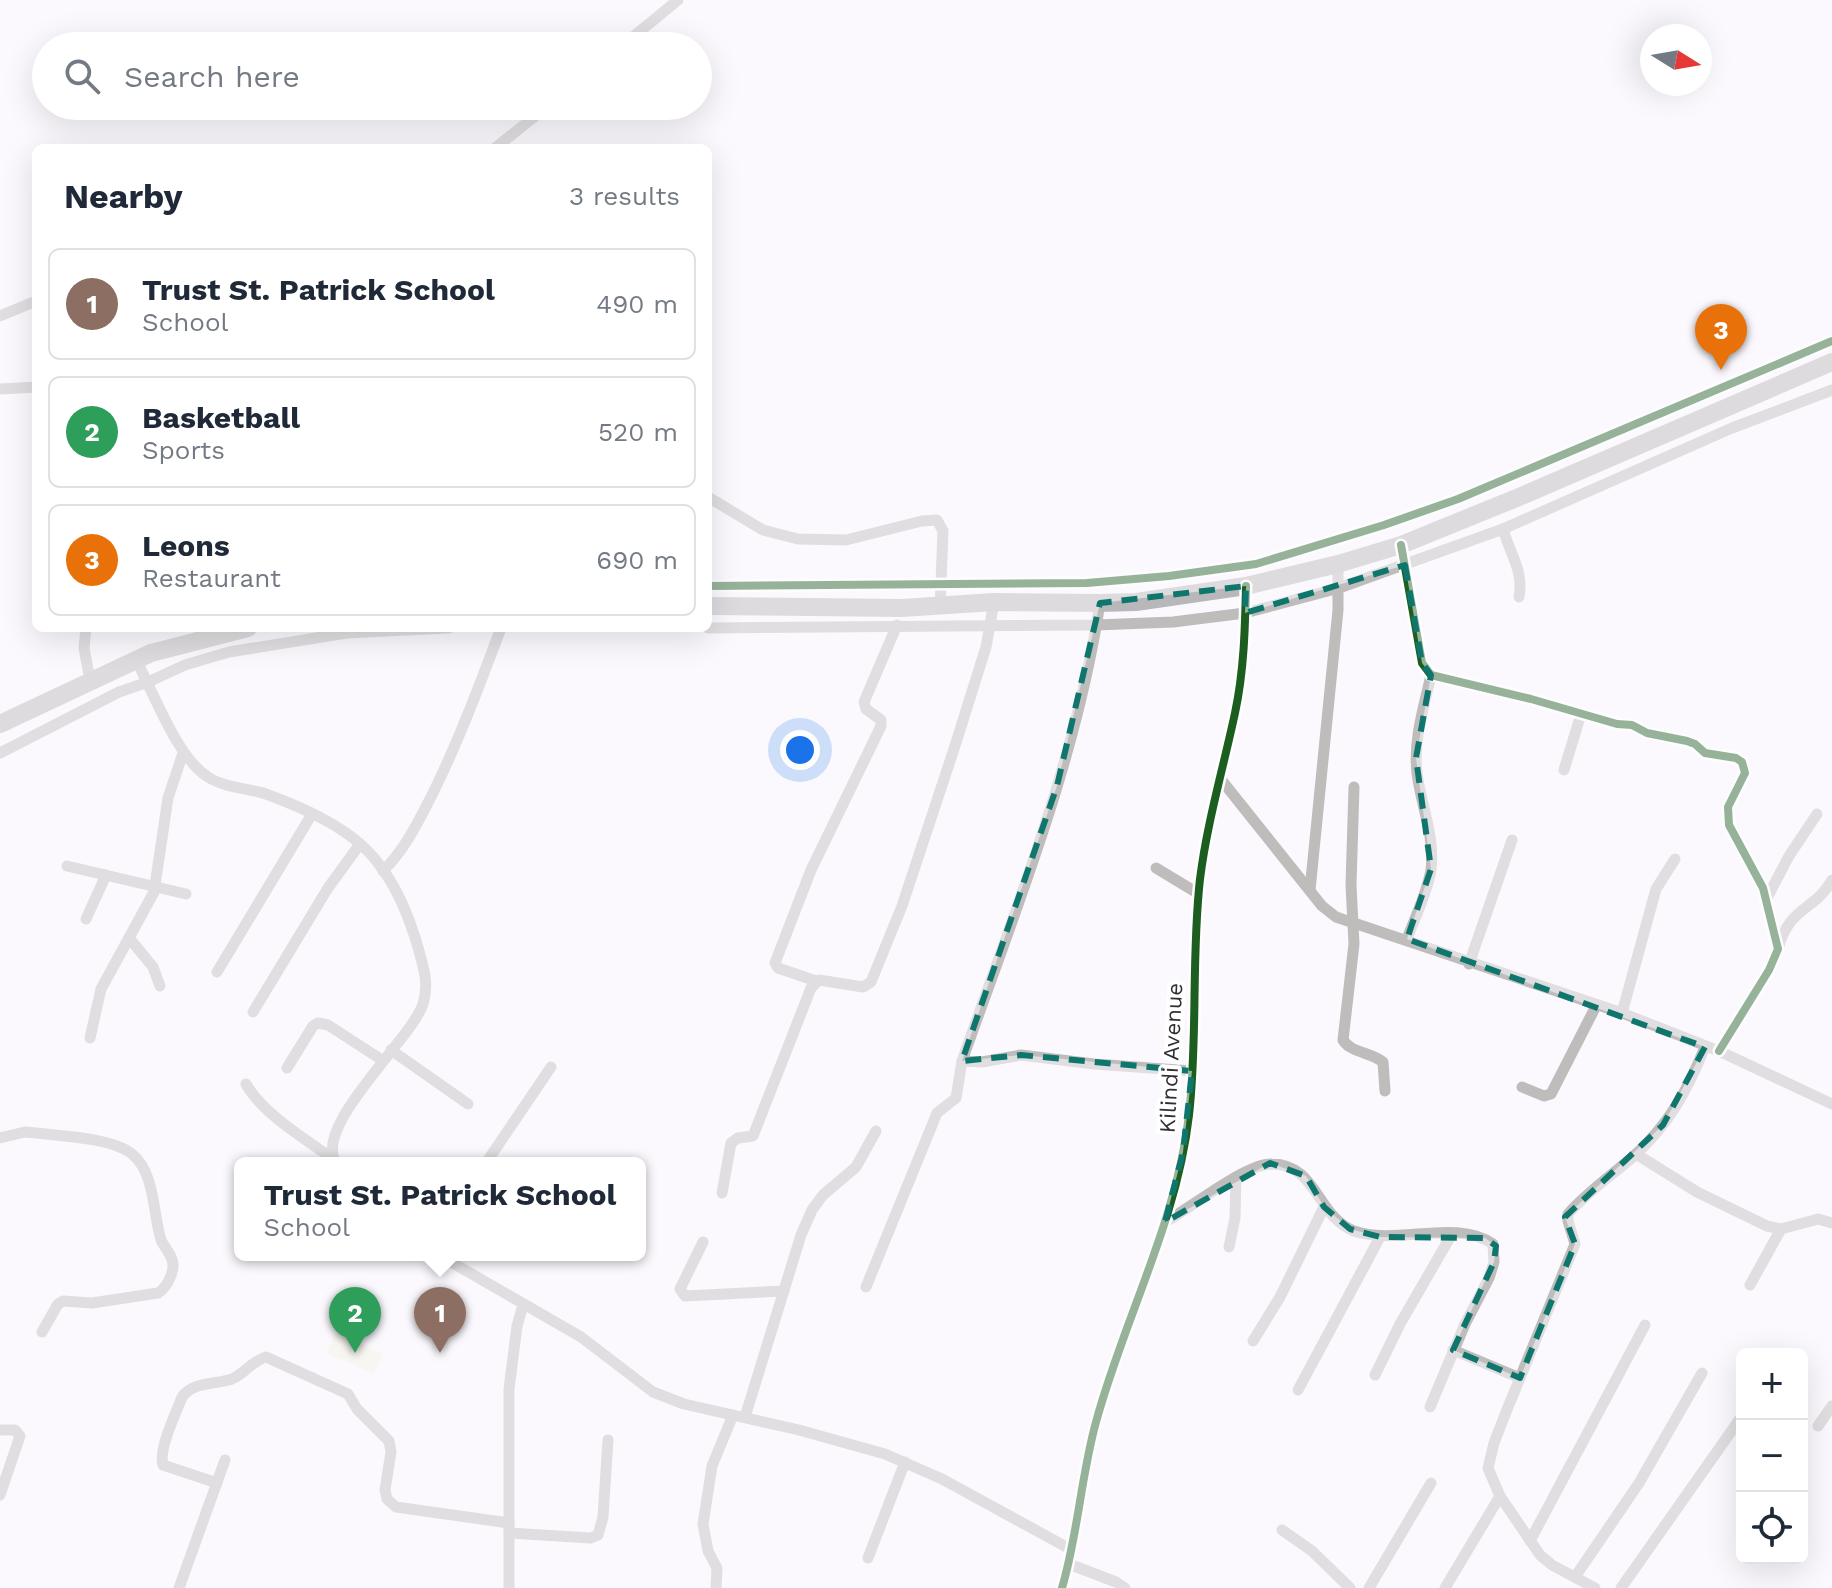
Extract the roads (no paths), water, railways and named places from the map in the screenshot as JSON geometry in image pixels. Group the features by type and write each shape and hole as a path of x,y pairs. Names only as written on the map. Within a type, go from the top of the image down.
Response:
{"highway":[{"path":"712,606 940,608 994,602 1136,602 1246,586 1401,545 1832,362"},
{"path":"0,724 151,653 232,632"}],"street":[{"path":"639,32 678,0"},
{"path":"500,144 530,120"},
{"path":"0,316 32,303"},
{"path":"712,586 1028,584 1134,580 1232,568 1283,557 1458,499 1832,341"},
{"path":"0,389 32,387"},
{"path":"712,628 1096,625 1173,622 1245,613 1339,588 1503,529 1732,428 1832,390"},
{"path":"712,499 763,530 798,539 846,540 937,520 943,531 940,608"},
{"path":"1503,529 1519,570 1519,597"},
{"path":"1401,545 1422,663 1431,675 1617,724 1632,725 1647,733 1687,741 1705,753 1736,758 1742,762 1745,773 1728,807 1727,816 1767,898 1770,924 1778,949"},
{"path":"1310,890 1339,588 1338,564"},
{"name":"Kilindi Avenue","path":"1062,1588 1095,1423 1165,1222 1183,1152 1192,1071 1193,964 1199,894 1219,777 1238,699 1245,646 1246,586"},
{"path":"902,608 897,628 864,702 866,709 881,720 881,726 811,870 775,963 778,968 816,981 863,987 871,982 902,906 969,702 991,626 994,602"},
{"path":"866,1287 937,1113 956,1098 962,1061 1057,786 1083,692 1100,603"},
{"path":"86,632 84,648 90,680"},
{"path":"0,753 119,692 185,665 242,649 367,632"},
{"path":"383,871 413,834 452,754 499,632"},
{"path":"136,660 183,753 208,778 267,795 312,814 360,844 383,871 417,945 427,983 421,1009 353,1102 334,1142 334,1157"},
{"path":"1407,939 1431,869 1430,827 1416,758 1431,675"},
{"path":"1564,770 1581,714"},
{"path":"90,1038 101,989 156,888 168,798 183,753"},
{"path":"1219,777 1322,906 1336,917 1622,1013 1831,1100"},
{"path":"1354,787 1354,944 1343,1040 1346,1046 1383,1062 1385,1091"},
{"path":"217,972 312,814"},
{"path":"1767,898 1789,856 1817,814"},
{"path":"1469,964 1512,840"},
{"path":"253,1012 328,888 360,844"},
{"path":"1622,1013 1656,889 1675,859"},
{"path":"67,866 186,894"},
{"path":"1156,868 1199,894"},
{"path":"86,919 106,875"},
{"path":"1719,1051 1769,970 1787,924 1819,897 1832,880"},
{"path":"130,939 153,967 160,986"},
{"path":"722,1193 731,1143 738,1138 753,1136 785,1050 816,981"},
{"path":"1522,1087 1544,1096 1551,1094 1596,1006"},
{"path":"287,1068 313,1026 320,1023 382,1060"},
{"path":"1702,1373 1583,1584 1540,1555 1500,1496 1488,1468 1520,1378 1575,1244 1568,1214 1636,1154 1680,1103 1705,1047"},
{"path":"391,1050 468,1104"},
{"path":"962,1061 982,1062 1021,1055 1192,1071"},
{"path":"490,1157 551,1067"},
{"path":"246,1084 257,1099 329,1157"},
{"path":"716,1588 717,1568 708,1551 703,1524 712,1466 739,1416 812,1210 823,1195 856,1167 876,1131"},
{"path":"0,1138 25,1132 36,1133 111,1145 129,1151 143,1168 152,1193 162,1242 174,1265 165,1288 158,1293 92,1303 63,1301 58,1304 42,1332"},
{"path":"1636,1154 1697,1192 1767,1226 1781,1229 1818,1219 1832,1223"},
{"path":"1165,1222 1236,1177 1270,1163 1283,1165 1306,1176 1324,1207 1334,1219 1350,1229 1380,1237 1452,1234 1485,1238 1493,1244 1496,1252 1489,1278 1453,1350 1430,1407"},
{"path":"1229,1247 1235,1218 1236,1177"},
{"path":"1253,1341 1280,1297 1324,1207"},
{"path":"1750,1285 1781,1229"},
{"path":"1375,1375 1400,1324 1452,1234"},
{"path":"1298,1390 1380,1237"},
{"path":"703,1242 680,1289 685,1296 784,1291"},
{"path":"449,1261 581,1337 653,1392 684,1404 833,1438 905,1462 1070,1549"},
{"path":"509,1588 509,1389 517,1326 523,1305"},
{"path":"1530,1541 1645,1325"},
{"path":"1453,1350 1520,1378"},
{"path":"217,1483 163,1465 163,1448 182,1397 187,1390 200,1385 233,1378 266,1357 348,1394 357,1409 389,1441 391,1452 385,1490 390,1503 396,1507 509,1528 591,1538 598,1535 603,1517 608,1440"},
{"path":"1818,1426 1832,1406"},
{"path":"1621,1588 1739,1420"},
{"path":"0,1430 15,1430 20,1436 0,1495"},
{"path":"179,1588 225,1460"},
{"path":"868,1558 905,1462"},
{"path":"1369,1588 1431,1483"},
{"path":"1445,1588 1500,1496"},
{"path":"1282,1530 1312,1551 1350,1588"},
{"path":"1069,1564 1125,1588"}],"place":[{"name":"Leons","path":"1721,370"},
{"name":"Basketball","path":"355,1353"},
{"name":"Trust St. Patrick School","path":"440,1353"}]}
